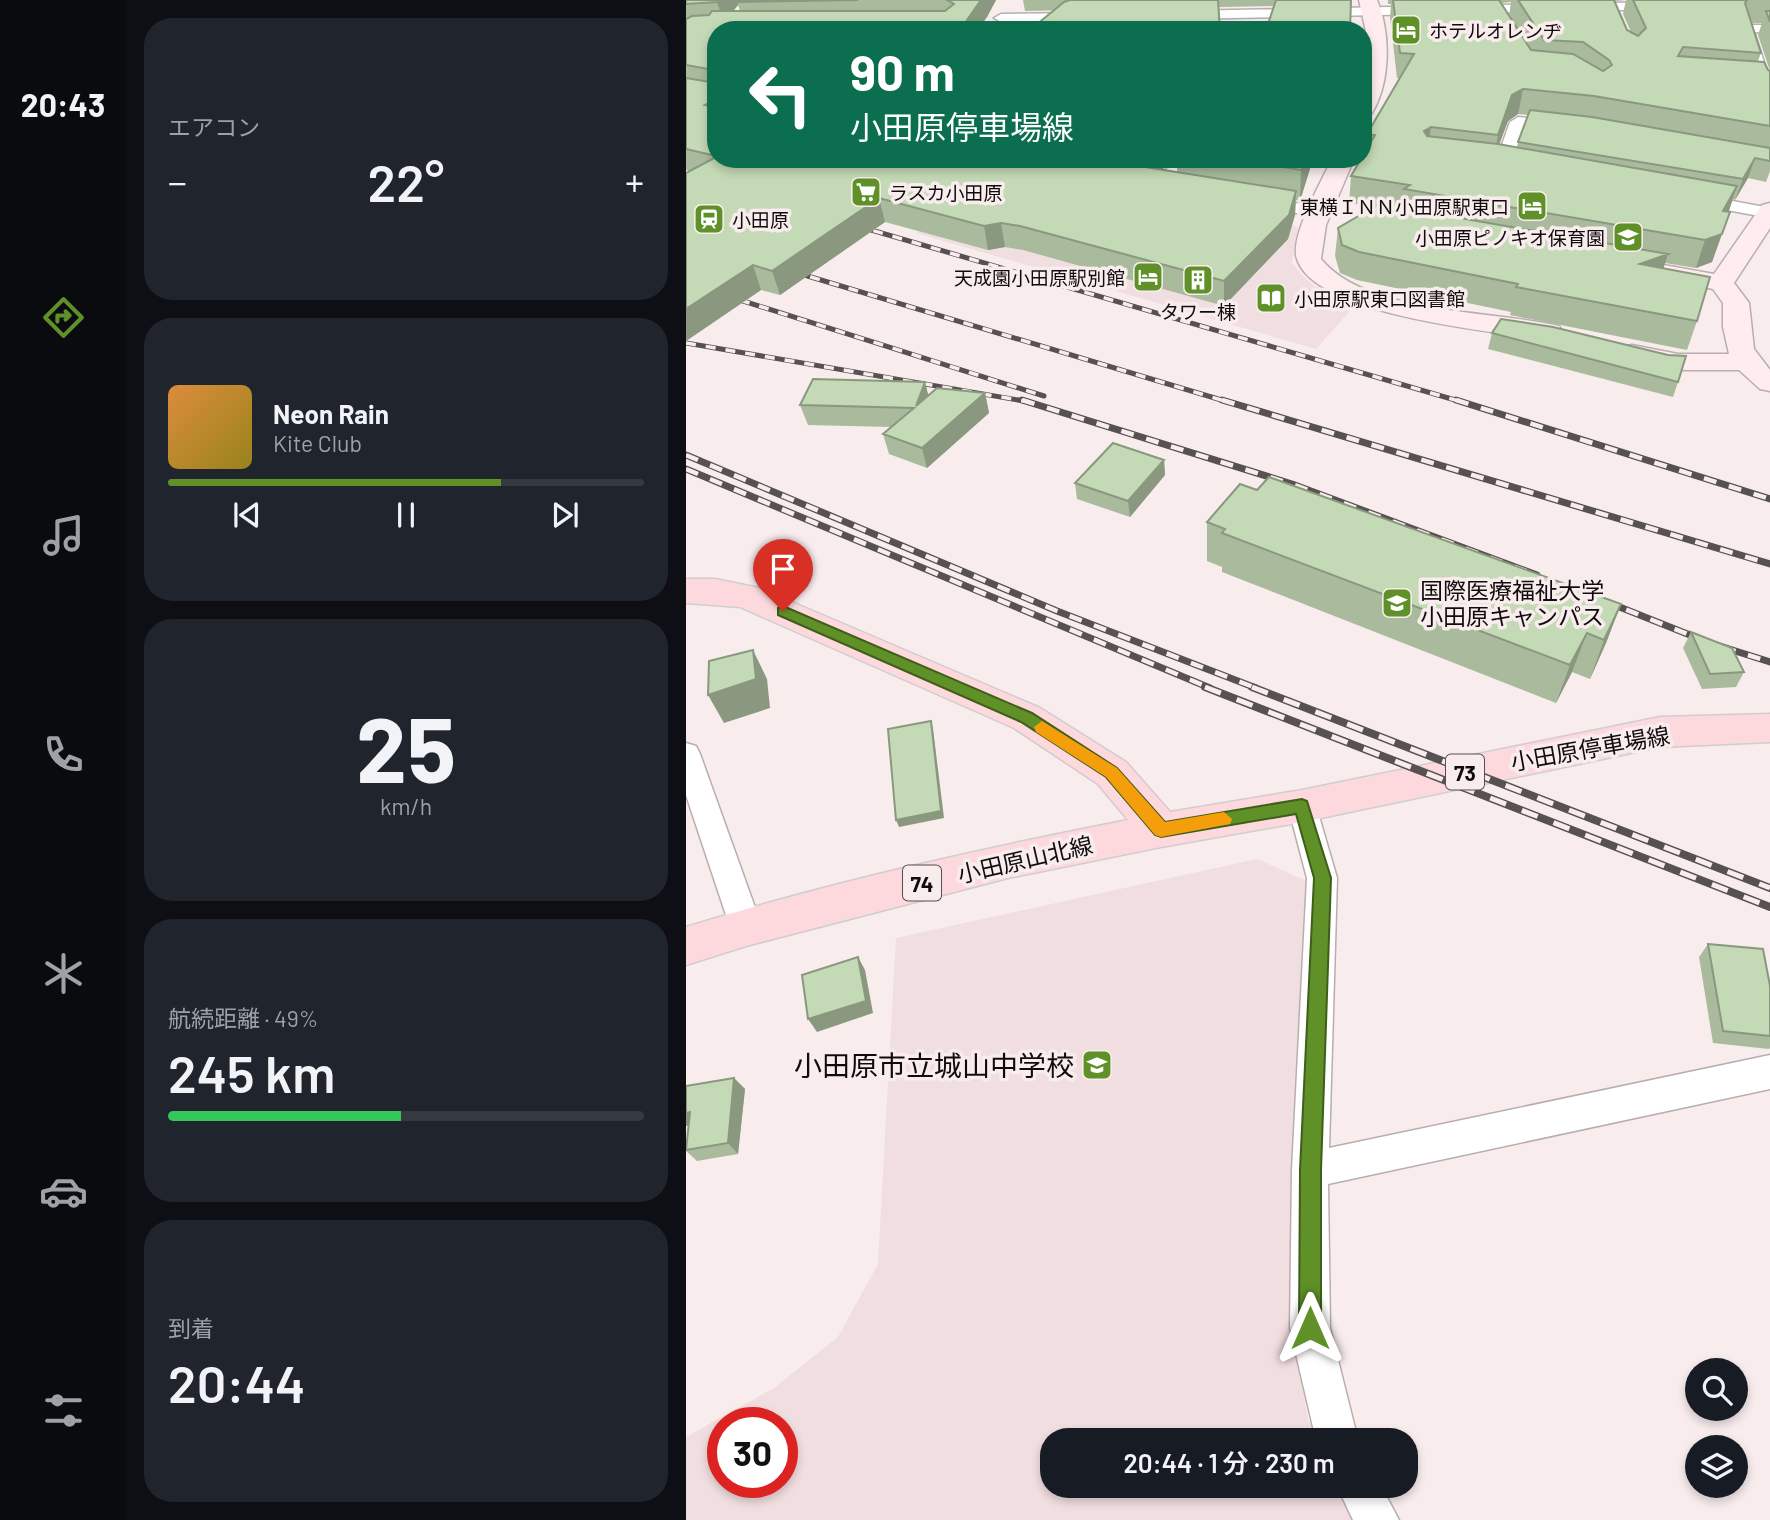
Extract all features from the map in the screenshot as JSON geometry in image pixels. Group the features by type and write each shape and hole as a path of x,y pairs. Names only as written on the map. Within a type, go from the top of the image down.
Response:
{"main road":[{"path":"686,591 715,590 747,596 1027,718 1112,773 1161,830"},
{"name":"小田原停車場線","path":"1161,830 1302,806 1660,732 1770,728"},
{"name":"小田原山北線","path":"686,946 746,927 1008,861 1161,830"}],"street":[{"path":"1163,15 1258,14 1371,5 1613,13 1670,4"},
{"path":"1371,5 1377,59 1372,78"},
{"path":"1495,9 1507,28"},
{"path":"999,18 1073,17 1098,13"},
{"path":"1256,21 1258,14"},
{"path":"1065,21 1073,17"},
{"path":"1728,21 1746,28 1770,29"},
{"path":"1746,28 1761,86"},
{"path":"1528,171 1495,166 1518,122 1576,128"},
{"path":"1162,188 1176,168"},
{"path":"1339,168 1309,242 1308,259 1317,272 1339,289 1441,316 1577,339"},
{"path":"1679,195 1769,211 1721,283"},
{"path":"1236,199 1347,217"},
{"path":"1630,267 1721,283 1736,303 1734,326 1738,351 1770,383"},
{"path":"1602,345 1678,362 1748,362"},
{"path":"686,754 746,927"},
{"path":"1302,806 1322,878 1310,1170 1310,1328 1334,1428"},
{"path":"1310,1170 1770,1072"},
{"path":"1365,1498 1377,1520"}],"shaded area":[{"path":"1001,171 1287,222 1298,228 1292,263 1301,274 1314,286 1358,302 1316,349 916,233"},
{"name":"小田原市立城山中学校","path":"1257,859 1309,882 1293,1326 1308,1420 1312,1428 1040,1428 1040,1498 1349,1498 1361,1520 686,1520 686,1437 707,1425 707,1498 798,1498 798,1407 740,1407 774,1388 838,1337 878,1264 896,938"}],"building":[{"path":"686,0 719,0 686,4"},
{"path":"739,0 858,0 738,2"},
{"path":"947,0 981,0 966,21 707,21 707,69 686,65 686,19 709,15 712,11 945,11 954,4"},
{"path":"1218,0 1219,21 1041,21 1064,2"},
{"path":"1276,0 1351,0 1350,21 1269,21"},
{"path":"1393,0 1499,0 1531,50 1573,54 1603,71 1612,65 1609,60 1583,42 1544,40 1518,0 1614,0 1627,30 1638,36 1646,28 1633,0 1747,0 1745,3 1761,53 1683,47 1678,56 1764,62 1770,71 1770,126 1594,96 1523,89 1512,95 1498,135 1431,127 1424,131 1427,136 1498,144 1737,186 1723,211 1730,212 1722,234 1705,240 1404,189 1410,185 1351,176 1356,168 1372,168 1372,140 1375,135 1372,135 1372,125 1414,54 1400,53"},
{"path":"686,78 707,82 707,154 686,149"},
{"path":"1530,110 1592,117 1770,148 1770,161 1755,158 1743,179 1518,142"},
{"path":"707,162 707,168 1152,168 1296,191 1289,215 1224,281 1020,226 1001,223 984,226 879,198 772,271 753,265 686,309 686,173"},
{"path":"1379,204 1668,254 1640,264 1710,277 1697,321 1516,287 1518,284 1359,252 1342,245 1338,228"},
{"path":"1501,319 1553,327 1668,355 1686,356 1678,382 1492,333"},
{"path":"813,379 925,382 916,406 937,388 985,393 922,448 883,434 914,408 800,405"},
{"path":"1113,443 1164,460 1128,501 1075,483"},
{"path":"1269,477 1621,604 1604,640 1587,633 1570,665 1222,533 1225,529 1207,522 1240,484 1257,490"},
{"path":"1691,632 1732,648 1744,672 1710,674"},
{"path":"753,650 756,679 708,695 709,661"},
{"path":"931,721 941,811 896,820 888,729"},
{"path":"1708,944 1763,949 1770,986 1770,1036 1723,1031"},
{"path":"858,957 866,1001 808,1019 802,975"},
{"path":"734,1078 728,1143 686,1150 690,1112 686,1113 686,1086"}],"railway":[{"path":"854,225 1462,402"},
{"path":"791,271 1228,402"},
{"path":"740,300 1044,396"},
{"path":"686,343 1026,401"},
{"path":"1022,400 1026,401"},
{"path":"1222,400 1770,564"},
{"path":"1456,400 1770,499"},
{"path":"1026,401 1292,484 1537,575"},
{"path":"686,455 1057,611 1256,688"},
{"path":"686,469 1210,688"},
{"path":"1602,600 1710,643 1770,662"},
{"path":"1205,687 1770,907"},
{"path":"1252,687 1770,888"}],"slow traffic":[{"path":"1042,727 1112,773 1161,830 1224,819"}],"place":[{"name":"ホテルオレンヂ","path":"1406,30"},
{"name":"ラスカ小田原","path":"866,192"},
{"name":"東横ＩＮＮ小田原駅東口","path":"1532,206"},
{"name":"小田原","path":"709,219"},
{"name":"小田原ピノキオ保育園","path":"1628,237"},
{"name":"天成園小田原駅別館","path":"1148,277"},
{"name":"タワー棟","path":"1198,280"},
{"name":"小田原駅東口図書館","path":"1271,298"},
{"name":"国際医療福祉大学 小田原キャンパス","path":"1397,603"},
{"name":"小田原市立城山中学校","path":"1097,1065"}],"route":[{"path":"783,611 1027,718 1112,773 1161,830 1302,806 1322,878 1310,1170 1310,1328"}]}
